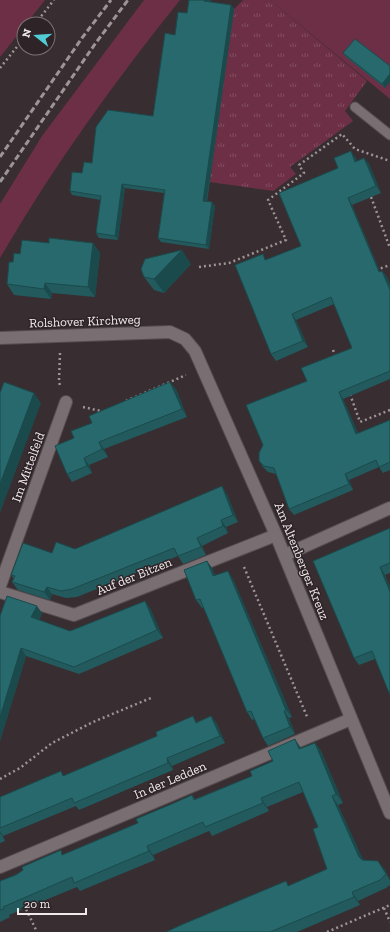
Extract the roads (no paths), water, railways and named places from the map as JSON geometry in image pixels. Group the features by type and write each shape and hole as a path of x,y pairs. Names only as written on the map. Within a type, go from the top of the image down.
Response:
{"street":[{"name":"Rolshover Kirchweg","path":"0,338 170,332"},
{"name":"Am Altenberger Kreuz","path":"170,332 185,339 196,351 276,534 390,813"},
{"name":"Im Mittelfeld","path":"0,586 66,402"},
{"path":"284,555 390,508"},
{"name":"Auf der Bitzen","path":"0,592 74,615 276,534"},
{"name":"In der Ledden","path":"0,867 351,719"}],"lane":[{"path":"356,107 390,135"}],"railway":[{"path":"0,157 82,38 111,0"},
{"path":"0,182 95,44 128,0"}]}
